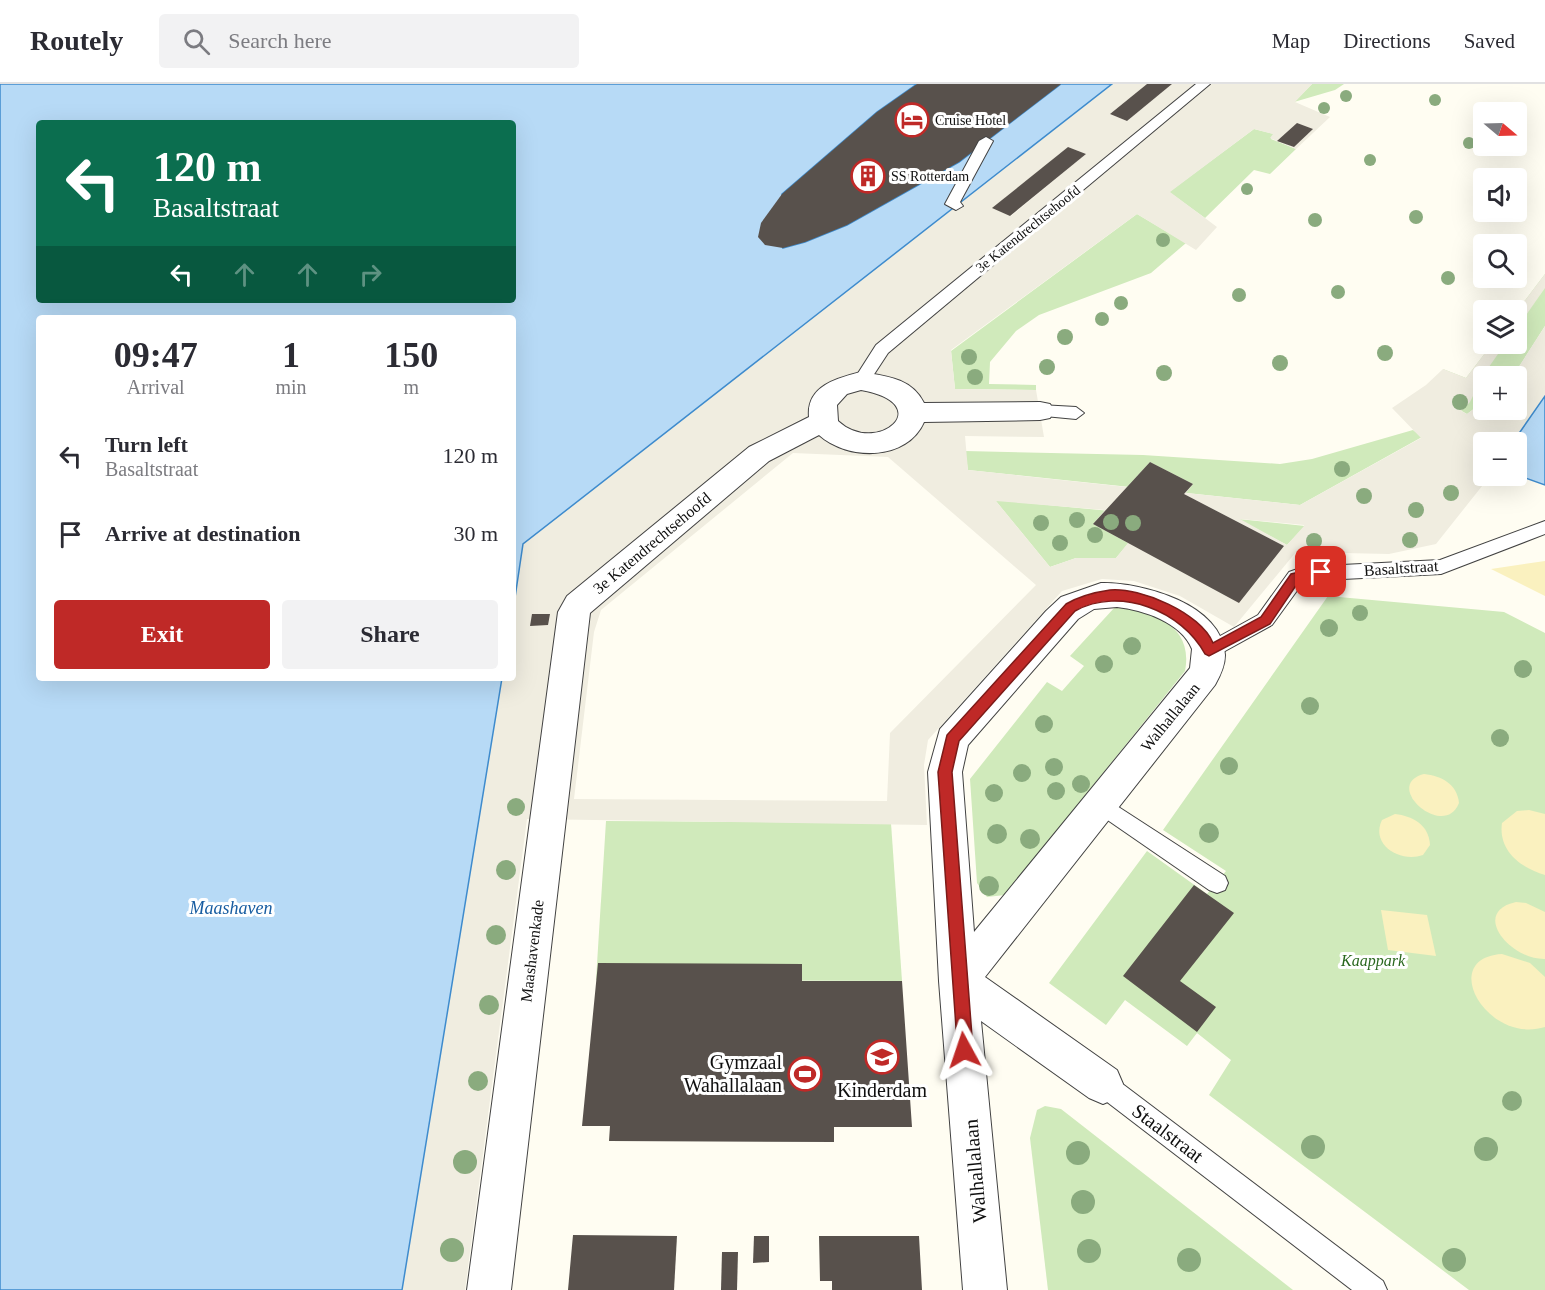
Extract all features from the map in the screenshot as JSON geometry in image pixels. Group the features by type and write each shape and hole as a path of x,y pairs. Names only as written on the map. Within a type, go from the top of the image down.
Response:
{"street":[{"path":"861,381 876,382 903,393 911,402 914,413 912,423 904,433 893,440 878,444 861,444 831,432 824,421 822,403 837,388 861,381"},
{"path":"914,413 1040,411"},
{"name":"3e Katendrechtsehoofd","path":"574,612 578,605 759,454 824,421"},
{"name":"Walhallalaan","path":"958,981 1194,690 1208,667 1209,651 1204,639 1193,626 1158,604 1124,595 1086,600 1070,607 952,739 945,772 958,981 985,1290"},
{"name":"Maashavenkade","path":"489,1290 574,612"},
{"name":"Staalstraat","path":"958,981 1103,1084"}],"lane":[{"name":"3e Katendrechtsehoofd","path":"861,381 882,349 1204,84"},
{"path":"956,206 952,204 986,141"},
{"path":"1040,411 1076,413"},
{"name":"Basaltstraat","path":"1209,651 1265,620 1295,577 1303,574 1441,567 1545,527"},
{"path":"1100,804 1217,883"},
{"name":"Staalstraat","path":"1103,1084 1374,1290"}],"green space":[{"path":"1312,84 1344,84 1335,90 1294,102"},
{"path":"1254,129 1274,134 1271,139 1296,149 1270,174 1254,170 1205,218 1169,192"},
{"path":"1137,214 1186,243 1151,273 1039,315 1016,331 990,362 989,384 1036,385 1036,390 955,389 951,351"},
{"path":"1545,274 1545,326 1519,366 1475,366 1484,354 1527,354 1525,300"},
{"path":"1443,369 1466,378 1473,369 1473,410 1467,414 1460,410"},
{"path":"1413,430 1422,437 1300,505 968,470 965,451 1143,455 1280,464 1312,459"},
{"path":"995,500 1152,515 1116,558 1076,558 1050,567"},
{"path":"1238,519 1305,526 1287,545"},
{"name":"Kaappark","path":"1328,596 1504,612 1545,633 1545,1290 1469,1290 1209,1095 1231,1060 1197,1033 1187,1046 1125,1000 1106,1025 1049,983 1147,851 1207,894 1226,871 1163,830"},
{"path":"1115,607 1156,617 1177,631 1186,655 1185,671 1005,895 987,897 977,883 970,779 1047,682 1062,691 1084,666 1070,656"},
{"path":"606,821 891,823 902,981 596,980"},
{"path":"1045,1106 1061,1109 1293,1290 1048,1290 1030,1138 1037,1110"}],"sand":[{"path":"1545,561 1545,596 1491,569"},
{"path":"1424,774 1442,779 1452,786 1459,803 1451,813 1441,816 1430,813 1412,798 1409,789 1413,780"},
{"path":"1529,810 1545,814 1545,875 1520,863 1513,857 1504,842 1502,823 1517,811"},
{"path":"1395,814 1414,819 1427,832 1430,845 1423,855 1414,857 1397,854 1384,844 1379,829 1382,820"},
{"path":"1516,902 1526,903 1545,912 1545,959 1519,952 1500,935 1496,925 1496,915 1503,907"},
{"path":"1381,910 1427,915 1436,956 1388,950"},
{"path":"1502,954 1530,963 1545,977 1545,1027 1524,1029 1505,1024 1489,1013 1477,999 1472,984 1473,970 1483,959"}],"shaded area":[{"path":"1112,84 1147,84 1110,114 1127,121 1172,84 1312,84 1295,102 1330,117 1296,149 1270,138 1273,134 1254,129 1170,192 1217,227 1196,250 1137,214 951,350 955,389 1036,390 1044,437 965,436 968,470 1127,487 1150,462 1193,484 1186,493 1300,505 1421,438 1392,408 1426,385 1443,369 1466,378 1473,369 1473,396 1461,411 1467,414 1473,410 1473,420 1527,420 1527,366 1519,366 1545,326 1545,396 1520,432 1473,432 1473,486 1482,486 1436,544 1389,554 1296,552 1234,627 1180,596 1134,581 1102,579 1062,591 928,740 924,765 927,825 527,819 465,1290 402,1290 502,681 516,681 516,591 523,544","holes":["1068,147 1086,154 1011,216 993,208","793,453 888,457 1036,585 890,733 887,801 574,799 594,632 601,610","1184,494 1284,546 1239,603","996,501 1105,510 1093,524 1128,543 1116,558 1076,558 1050,567","1240,519 1304,525 1287,545"]},
{"path":"1545,274 1545,288 1527,314 1525,300"},
{"path":"1484,354 1498,354 1490,366 1475,366"}],"water":[{"name":"Maashaven","path":"0,84 917,84 877,112 782,194 783,248 847,225 959,162 1061,84 1112,84 523,544 516,591 516,315 36,315 36,681 502,681 402,1290 0,1290"},
{"path":"1545,396 1545,485 1527,479 1527,432 1520,432"}],"building":[{"name":"SS Rotterdam","path":"917,84 1061,84 959,162 847,225 783,248 765,245 758,237 761,223 782,194 877,112"},
{"path":"1147,84 1172,84 1127,121 1110,114"},
{"path":"1297,123 1313,129 1294,147 1277,141"},
{"path":"1068,147 1086,154 1010,216 992,208"},
{"path":"1150,462 1193,484 1184,494 1284,546 1239,603 1093,524"},
{"path":"532,614 550,614 548,625 530,626"},
{"path":"1194,885 1234,913 1180,981 1216,1007 1197,1032 1123,976"},
{"path":"598,963 802,964 802,981 902,981 912,1127 834,1127 834,1142 609,1141 610,1126 582,1126"},
{"path":"573,1235 677,1236 674,1290 568,1290"},
{"path":"754,1236 769,1236 769,1262 753,1263"},
{"path":"819,1236 919,1236 922,1290 832,1290 832,1281 820,1281"},
{"path":"722,1252 738,1252 737,1290 721,1290"}],"place":[{"name":"Cruise Hotel","path":"912,120"},
{"name":"SS Rotterdam","path":"868,176"},
{"name":"Kinderdam","path":"882,1057"},
{"name":"Gymzaal Wahallalaan","path":"805,1074"}],"route":[{"path":"964,1050 945,772 947,753 952,739 1070,607 1077,603 1111,595 1124,595 1146,600 1167,608 1187,621 1204,639 1209,651 1265,620 1295,577 1321,572"}]}
